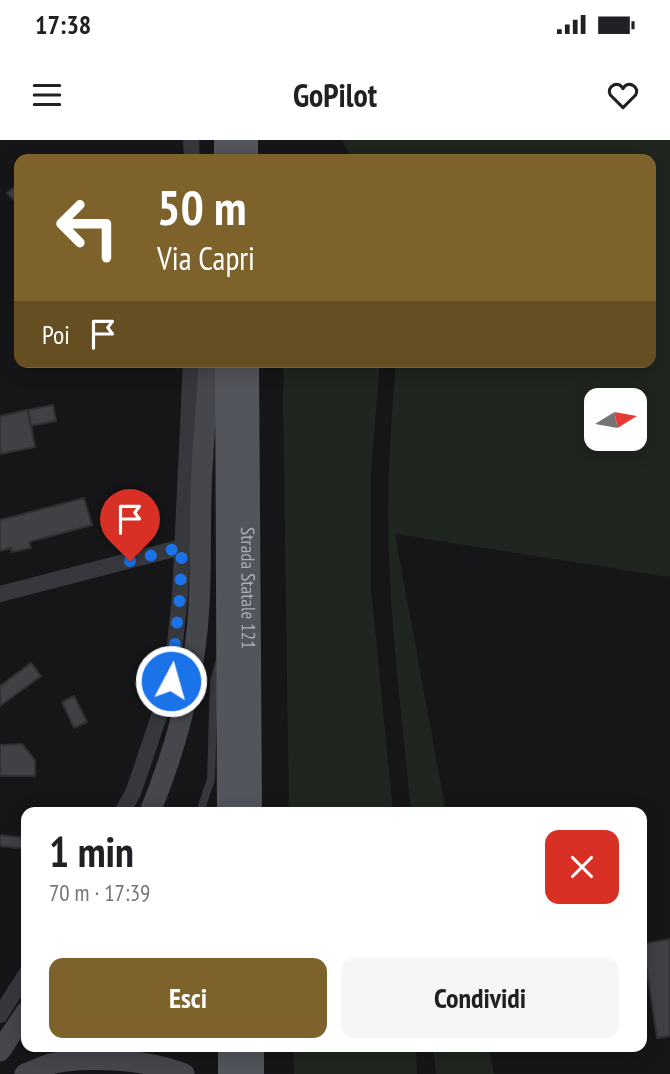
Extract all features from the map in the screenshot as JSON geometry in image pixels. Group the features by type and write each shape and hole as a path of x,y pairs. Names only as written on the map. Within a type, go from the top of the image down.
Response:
{"main road":[{"path":"152,807 173,751 192,671 199,607 201,493 209,368"},
{"name":"Strada Statale 121","path":"227,368 229,807"},
{"name":"Strada Statale 121","path":"247,368 250,807"},
{"path":"0,1051 21,1020"},
{"path":"230,1052 230,1074"},
{"path":"252,1052 252,1074"},
{"path":"25,1074 51,1064 85,1060 141,1063 184,1074"}],"street":[{"path":"125,807 133,793 171,681 180,596 191,368"},
{"path":"0,594 182,547"},
{"path":"0,1014 21,982"}],"lane":[{"path":"202,807 211,779 214,681 228,630"}],"shaded area":[{"path":"342,140 670,140 670,577 395,534 445,807 411,807 393,625 389,475 396,368 656,368 656,154 349,154"},
{"path":"284,368 380,368 371,472 371,588 393,807 289,807"},
{"path":"293,1052 416,1052 417,1074 294,1074"},
{"path":"434,1052 490,1052 494,1074 436,1074"}],"building":[{"path":"14,187 14,199 13,200 7,193"},
{"path":"53,405 56,421 30,426 28,410"},
{"path":"28,410 35,447 0,454 0,416"},
{"path":"84,498 92,525 29,542 31,548 12,552 11,548 0,551 0,520"},
{"path":"31,663 41,676 0,706 0,686"},
{"path":"74,696 87,722 74,728 62,702"},
{"path":"22,744 35,760 35,776 0,776 0,745"},
{"path":"0,835 21,837 21,848 0,846"},
{"path":"670,939 670,1036 657,1038 647,971 647,943"}],"route":[{"path":"130,561 182,547 171,681"}]}
